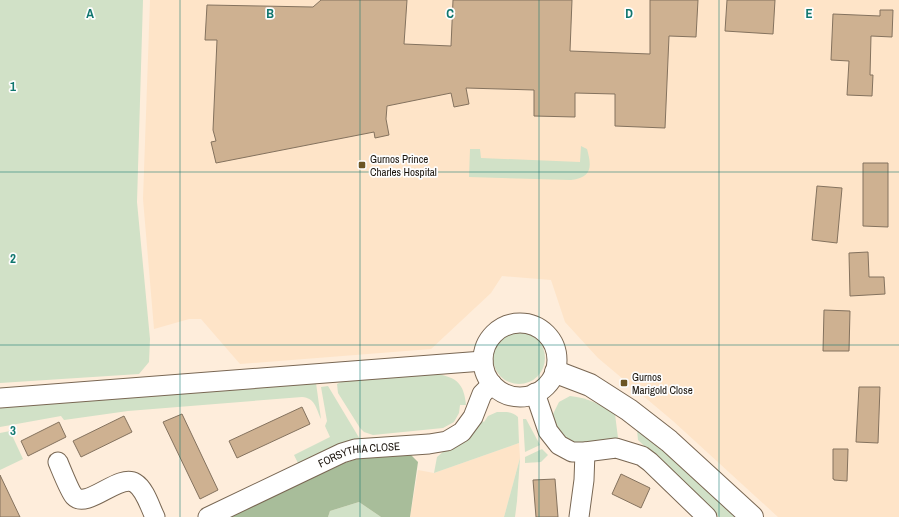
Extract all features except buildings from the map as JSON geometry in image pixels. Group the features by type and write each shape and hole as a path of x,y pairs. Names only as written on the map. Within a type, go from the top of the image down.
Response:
{"street":[{"path":"518,323 529,324 539,328 548,335 554,344 558,362 556,372 547,386 524,397 512,396 501,392 492,384 486,373 483,361 489,340 497,331 507,325 518,323"},
{"path":"0,398 483,361"},
{"path":"556,372 590,385 630,410 669,441 752,517"},
{"name":"FORSYTHIA CLOSE","path":"208,517 335,456 355,449 429,444 447,441 462,432 473,417 482,394 492,384"},
{"path":"535,393 548,431 559,444 572,452 616,448 642,456 707,517"},
{"path":"578,517 584,480 585,452"},
{"path":"58,462 74,496 81,500 116,484 127,481 134,482 141,488 155,517"}],"shaded area":[{"path":"150,0 899,0 899,517 778,517 673,421 598,358 565,322 551,280 502,276 491,293 431,349 240,364 201,319 189,319 154,329 143,199"},
{"path":"519,443 520,458 504,517 410,517 418,470 434,473"}],"green space":[{"path":"0,0 143,0 137,202 150,339 149,362 139,374 0,383"},
{"path":"581,146 587,149 590,166 587,174 578,179 469,177 470,149 480,149 481,158 580,162"},
{"path":"519,332 529,334 537,340 543,348 545,358 543,368 537,376 529,382 519,384 509,382 501,376 495,368 493,358 495,348 501,340 509,334"},
{"path":"436,374 449,377 458,383 463,392 466,405 460,405 459,413 454,422 443,428 373,435 364,432 338,393 337,384 343,381"},
{"path":"316,383 321,419 316,407 310,399 302,397 128,411 64,420 61,416 0,427 0,407"},
{"path":"328,386 361,441 299,465 294,455 330,437 325,426 327,421 321,387"},
{"path":"570,396 583,398 594,402 615,414 618,438 575,443 561,437 553,425 553,414 559,402"},
{"path":"497,412 511,413 518,417 519,443 434,473 437,457 480,420 484,422 488,416"},
{"path":"523,419 526,419 540,445 525,452"},
{"path":"637,430 660,445 739,517 719,517 638,440"},
{"path":"10,431 23,459 0,470 0,433"},
{"path":"542,449 548,455 541,462 525,463 525,457"},
{"path":"410,454 418,462 410,517 381,517 359,502 330,511 328,517 229,517 344,463 367,456"},
{"path":"520,458 515,517 504,517"},
{"path":"359,502 381,517 328,517 330,511"}],"place":[{"name":"Gurnos Prince Charles Hospital","path":"362,165"},
{"name":"Gurnos Marigold Close","path":"624,383"}]}
